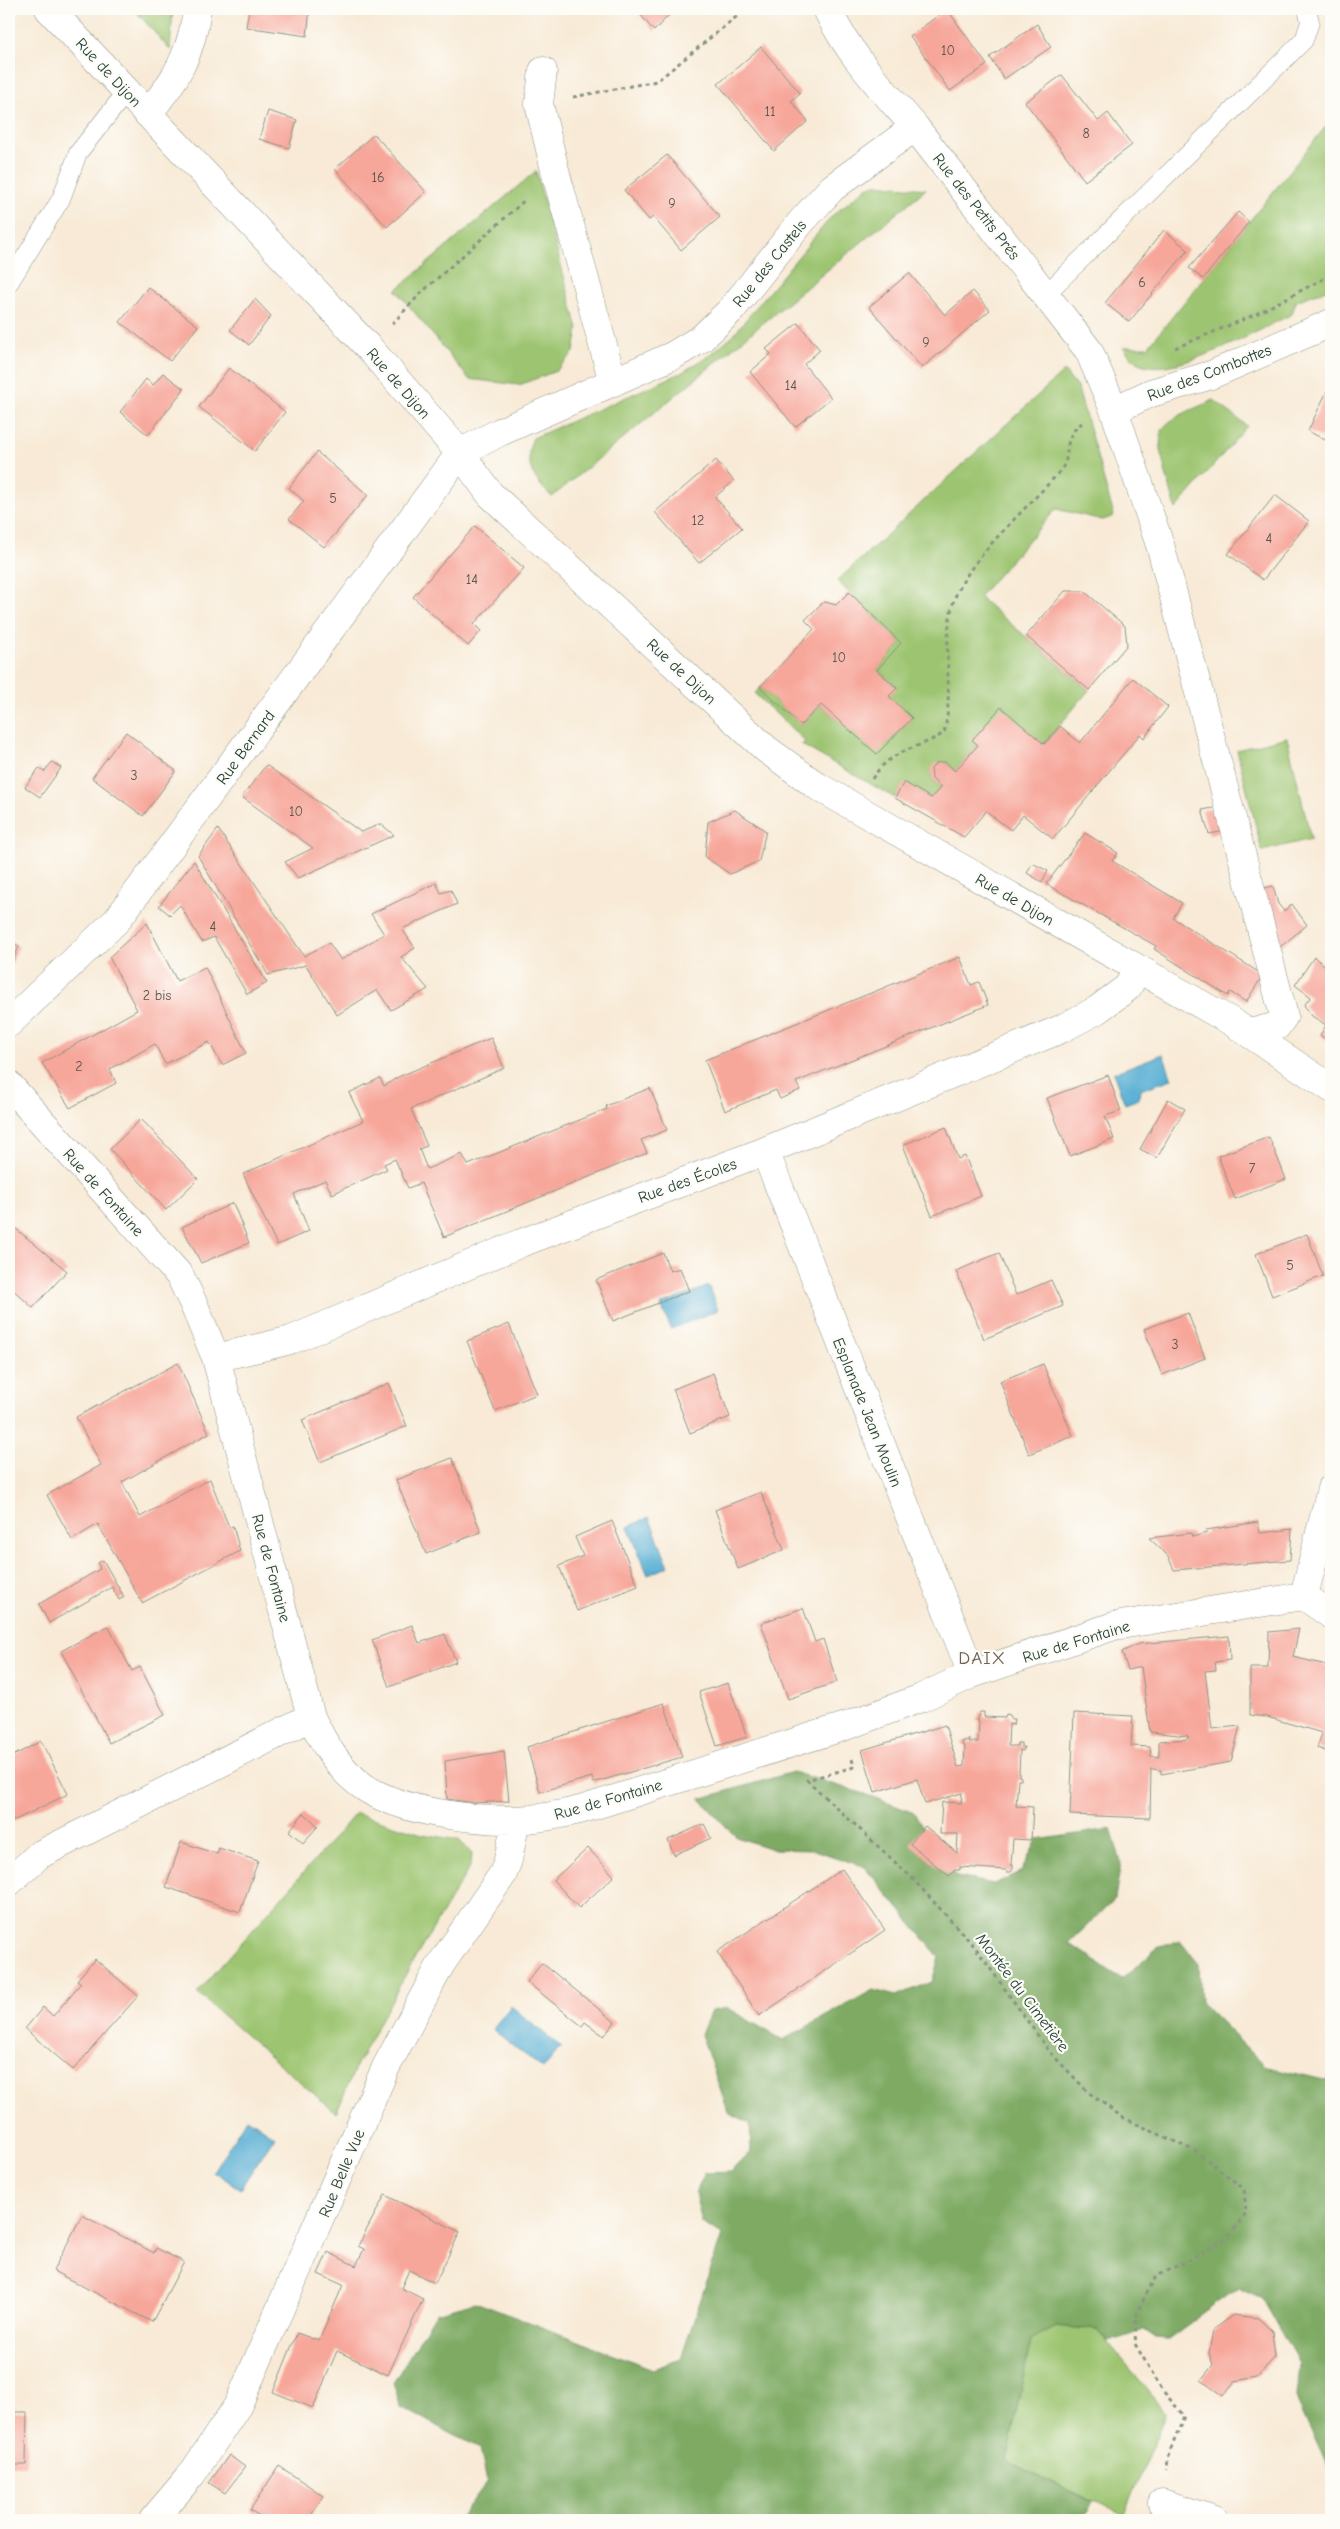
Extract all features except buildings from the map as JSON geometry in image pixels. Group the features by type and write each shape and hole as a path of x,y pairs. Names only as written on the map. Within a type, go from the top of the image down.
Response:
{"street":[{"name":"Rue de Dijon","path":"49,9 368,348 460,453 490,494 766,749 817,786 1250,1033 1331,1088"},
{"name":"Rue de Dijon","path":"148,113 166,93 178,72 194,37 197,9"},
{"name":"Rue des Petits Prés","path":"827,9 844,41 869,74 915,127 1089,351 1114,410 1161,548 1284,1016 1277,1026 1250,1033"},
{"path":"542,71 538,104 614,382"},
{"name":"Rue des Castels","path":"460,453 500,432 674,355 702,338 732,309 801,222 832,188 915,127"},
{"name":"Rue des Combottes","path":"1114,410 1151,393 1211,375 1331,324"},
{"name":"Rue Bernard","path":"9,1023 117,920 460,453"},
{"name":"Rue des Écoles","path":"216,1358 291,1340 520,1243 765,1151 1061,1029 1096,1010 1128,987 1137,969"},
{"name":"Rue de Fontaine","path":"9,1085 180,1276 216,1358 311,1717 322,1739 347,1773 364,1787 388,1799 442,1813 516,1820 548,1817 580,1810 846,1726 921,1698 972,1674 1114,1626 1304,1596"},
{"name":"Esplanade Jean Moulin","path":"765,1151 972,1674"},
{"path":"1331,1489 1304,1596 1331,1616"},
{"path":"9,1882 39,1855 311,1717"},
{"name":"Rue Belle Vue","path":"153,2520 192,2474 238,2405 386,2067 441,1964 503,1874 516,1820"},
{"path":"1162,2503 1214,2520"}],"lane":[{"path":"1046,294 1304,40 1310,22 1307,9"},
{"path":"9,283 60,199 78,153 127,91"}],"path":[{"path":"538,104 657,81 746,9"},
{"path":"368,348 421,293 556,174"},
{"path":"856,808 878,769 896,754 929,743 944,733 949,714 948,639 952,607 959,587 976,563 1062,469 1071,432"},
{"name":"Montée du Cimetière","path":"846,1726 854,1767 807,1780 912,1878 975,1947 1049,2051 1088,2092 1122,2117 1199,2153 1244,2189 1246,2213 1226,2238 1191,2259 1156,2276 1137,2312 1135,2344 1163,2391 1184,2416 1167,2459 1162,2503"}],"green space":[{"path":"134,9 173,9 170,50"},
{"path":"1331,120 1331,288 1296,301 1292,314 1214,352 1168,365 1149,366 1135,361 1123,347 1148,347"},
{"path":"536,171 578,329 574,352 556,371 519,385 469,379 396,290"},
{"path":"875,184 926,189 552,497 546,491 535,477 529,463 530,447 533,438 681,373 709,356 734,334 832,216 867,187"},
{"path":"1064,371 1078,389 1114,516 1103,520 1056,509 979,597 1089,690 1044,744 1001,708 978,745 955,771 946,762 931,769 932,779 941,787 931,798 904,783 895,798 802,745 805,741 755,694 760,687 801,725 821,705 877,753 912,719 889,696 897,687 877,670 901,643 837,581"},
{"path":"1214,400 1247,426 1176,509 1162,453 1162,433 1165,426 1176,418"},
{"path":"1287,737 1311,839 1262,851 1237,750"},
{"path":"793,1772 865,1794 914,1813 957,1877 994,1884 1021,1872 1037,1840 1111,1829 1121,1862 1115,1899 1069,1943 1122,1979 1157,1948 1180,1941 1199,1964 1201,2002 1265,2066 1324,2080 1331,2078 1331,2474 1296,2398 1299,2364 1262,2299 1238,2288 1168,2339 1156,2338 1144,2330 1109,2342 1098,2330 1056,2326 1031,2340 1006,2461 1093,2501 1084,2520 459,2520 487,2482 480,2448 401,2407 393,2383 436,2313 475,2302 653,2369 681,2359 722,2235 702,2223 695,2193 705,2173 730,2172 751,2151 750,2123 728,2112 701,2034 711,2011 727,2008 783,2040 873,1990 896,1996 932,1982 939,1957 865,1867 814,1850 772,1849 736,1837 700,1799"},
{"path":"356,1813 422,1834 459,1840 472,1854 471,1865 407,1972 357,2064 336,2113 197,1993"},
{"path":"1056,2326 1098,2330 1166,2412 1125,2515 1006,2461 1031,2339"}],"water":[{"path":"1163,1054 1172,1079 1140,1090 1139,1099 1125,1104 1113,1073"},
{"path":"709,1286 718,1310 671,1329 661,1305"},
{"path":"649,1517 669,1566 648,1575 628,1527"},
{"path":"511,2006 561,2047 543,2069 492,2029"},
{"path":"247,2118 275,2136 240,2189 213,2171"}],"district":[{"name":"DAIX","path":"982,1657"}]}
